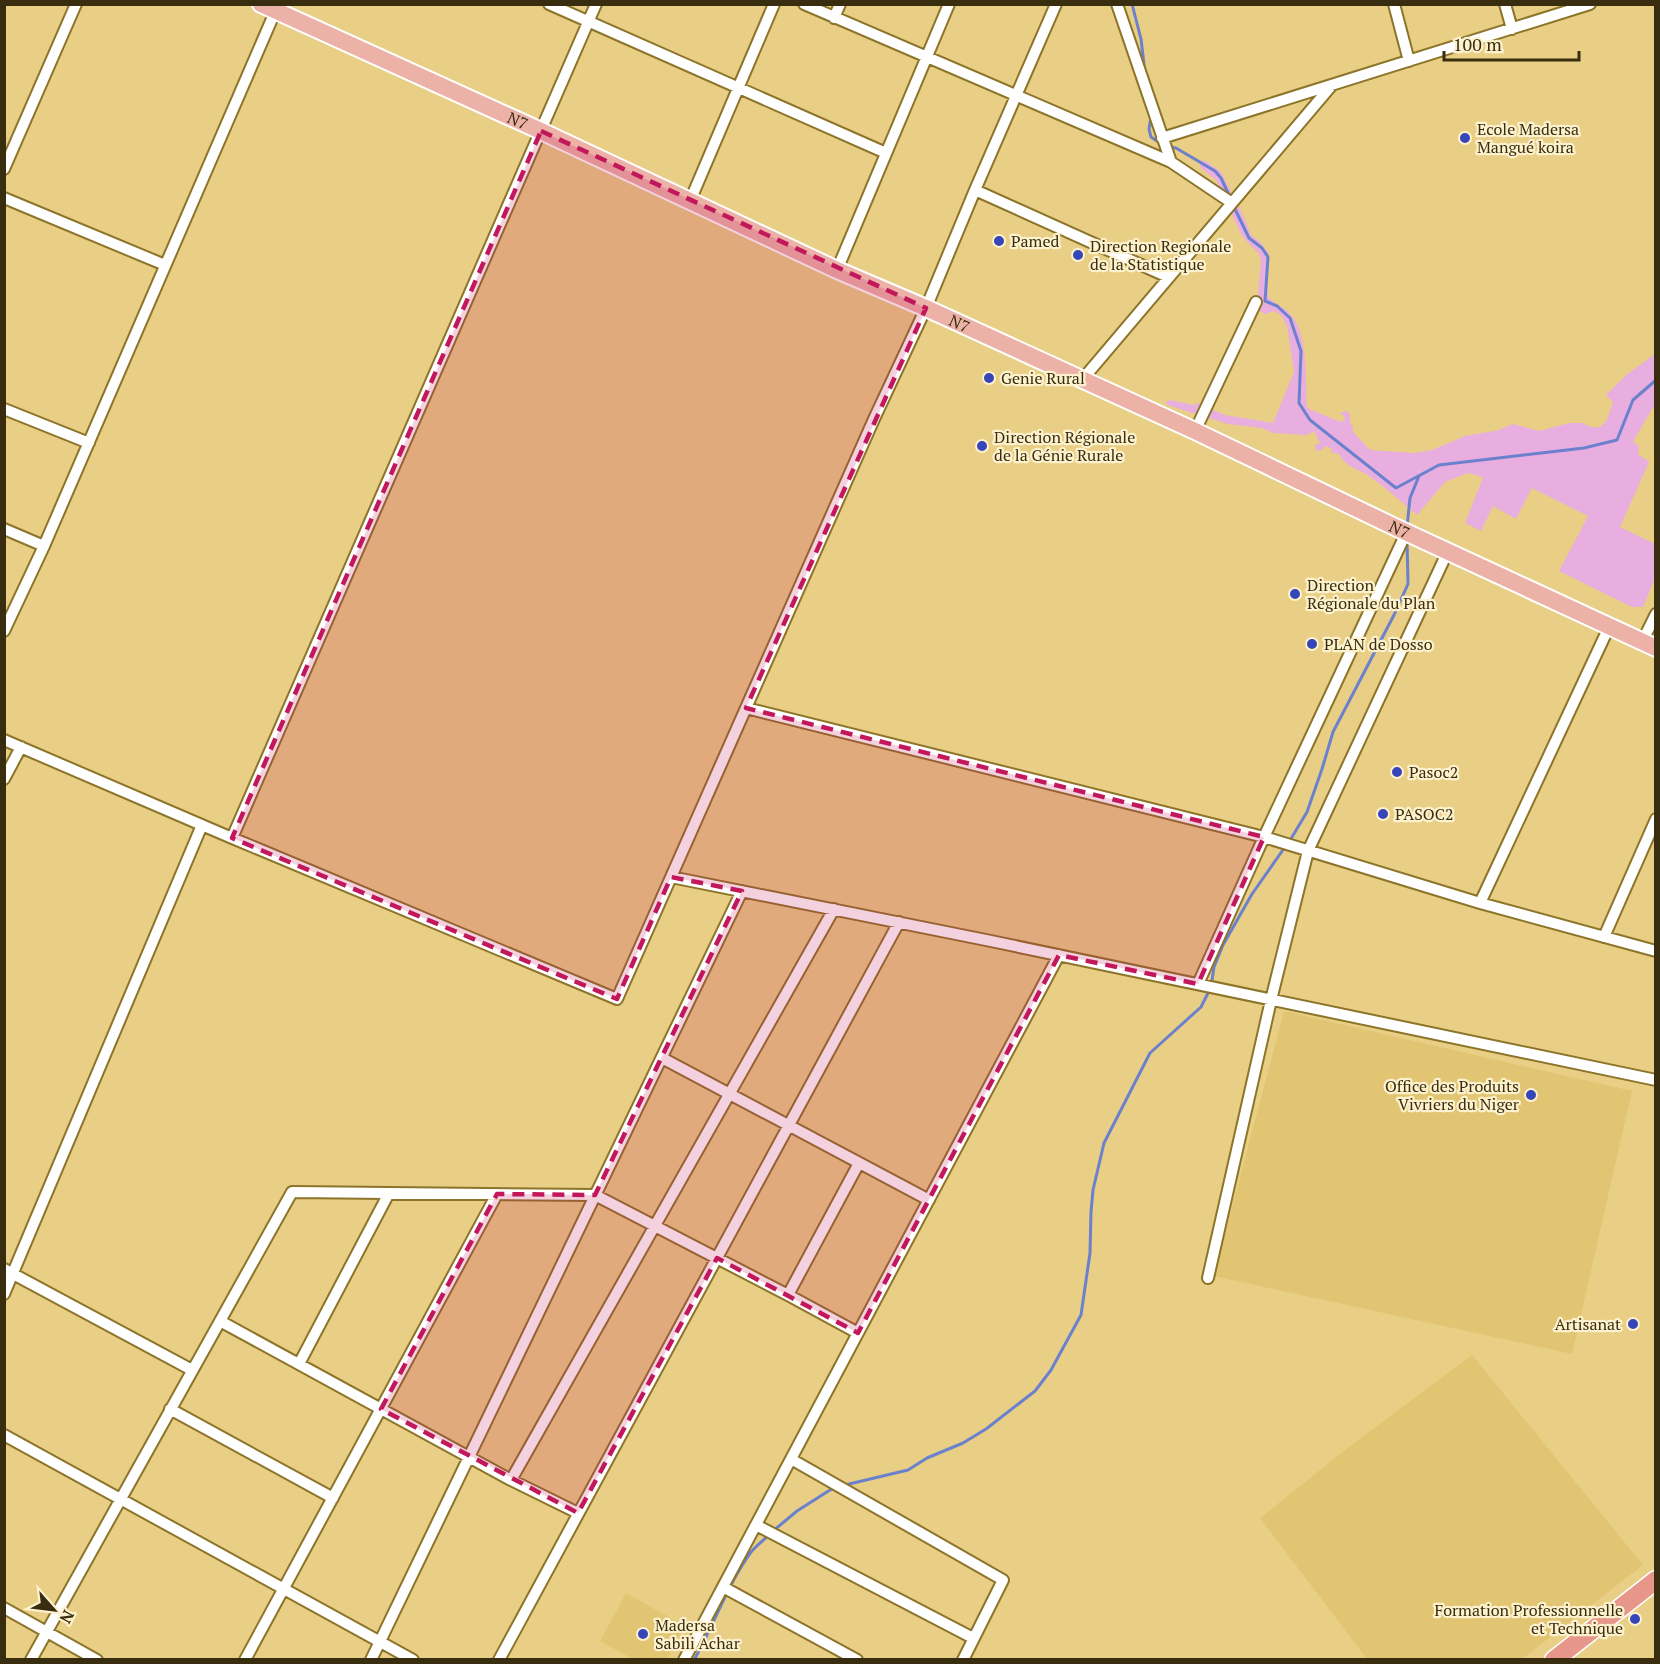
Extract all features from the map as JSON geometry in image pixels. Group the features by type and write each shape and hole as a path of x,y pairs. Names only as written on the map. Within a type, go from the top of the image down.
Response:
{"highway":[{"path":"1554,1659 1656,1580"}],"main road":[{"name":"N7","path":"271,7 837,270 926,308 1195,431 1649,645"}],"street":[{"path":"4,169 76,4"},
{"path":"549,4 886,153"},
{"path":"232,838 596,4"},
{"path":"690,201 774,4"},
{"path":"804,4 1171,162 1232,203"},
{"path":"834,18 840,4"},
{"path":"837,270 949,4"},
{"path":"4,740 617,999 874,419 926,308 1056,4"},
{"path":"1117,4 1171,162"},
{"path":"1394,4 1409,61"},
{"path":"1505,4 1512,29"},
{"path":"1162,138 1590,4"},
{"path":"4,632 89,443 271,7"},
{"path":"1082,380 1332,85"},
{"path":"975,190 1168,278"},
{"path":"4,198 165,265"},
{"path":"1195,431 1256,302"},
{"path":"4,409 89,443"},
{"path":"4,529 44,546"},
{"path":"1198,984 1407,531"},
{"path":"1208,1278 1270,1000 1308,851 1448,551"},
{"path":"1649,645 1656,614"},
{"path":"1480,903 1610,627"},
{"path":"746,708 1264,837 1480,903 1656,951"},
{"path":"4,778 21,747"},
{"path":"1604,937 1656,819"},
{"path":"4,1294 9,1272 202,825"},
{"path":"671,877 899,922 1656,1080"},
{"path":"371,1659 742,891"},
{"path":"511,1480 834,909"},
{"path":"499,1659 899,922"},
{"path":"699,1659 686,1656 1059,955"},
{"path":"662,1058 929,1200"},
{"path":"788,1295 859,1163"},
{"path":"31,1659 292,1192 595,1196 858,1333"},
{"path":"298,1364 389,1193"},
{"path":"245,1659 497,1194"},
{"path":"9,1272 192,1371"},
{"path":"220,1321 511,1480 578,1513"},
{"path":"170,1409 333,1498"},
{"path":"4,1435 413,1659"},
{"path":"791,1459 1004,1580 963,1659"},
{"path":"756,1525 973,1638"},
{"path":"723,1587 857,1659"},
{"path":"4,1608 97,1659"}],"highlighted area":[{"path":"541,131 926,308 746,708 1264,837 1198,984 1059,955 858,1333 717,1258 578,1513 381,1409 497,1194 595,1195 742,891 671,877 617,999 232,838"}],"shaded area":[{"path":"1204,160 1221,172 1251,235 1269,254 1268,297 1291,315 1301,334 1305,359 1307,408 1341,422 1345,419 1344,415 1341,415 1342,412 1346,411 1350,414 1353,432 1370,450 1414,453 1432,450 1465,436 1499,430 1513,424 1539,431 1569,423 1600,427 1607,420 1613,402 1606,395 1626,375 1655,354 1655,406 1633,442 1639,446 1638,454 1649,462 1620,527 1655,544 1655,578 1643,607 1632,607 1559,571 1588,516 1532,488 1516,519 1493,506 1481,531 1465,523 1483,477 1468,473 1445,482 1417,515 1373,479 1347,464 1338,454 1331,453 1332,449 1326,446 1320,451 1316,450 1315,445 1320,443 1314,431 1307,435 1273,433 1262,428 1228,424 1167,405 1166,402 1170,400 1194,405 1202,402 1225,415 1273,423 1294,372 1287,326 1281,315 1274,311 1265,314 1258,310 1261,261 1259,254 1242,236 1216,180 1201,168 1199,164"},
{"path":"1284,1011 1632,1091 1572,1354 1214,1276"},
{"path":"1472,1355 1643,1565 1522,1659 1367,1659 1260,1518 1346,1449"},
{"name":"Madersa Sabili Achar","path":"626,1593 685,1626 667,1659 633,1659 600,1641"}],"waterway":[{"path":"1132,4 1141,39 1145,73"},
{"path":"1151,117 1149,129 1151,137 1163,145"},
{"path":"1169,147 1176,148 1215,171 1229,195"},
{"path":"1234,207 1249,238 1262,248 1268,257 1265,301 1277,306 1290,318 1301,351 1299,403 1310,420 1396,488 1439,465 1584,448 1617,440 1633,400 1656,380"},
{"path":"1407,527 1410,498 1419,476"},
{"path":"1289,842 1307,812 1333,732 1408,584 1407,539"},
{"path":"845,1485 908,1470 927,1458 963,1443 986,1429 1035,1391 1051,1370 1081,1315 1090,1253 1093,1190 1104,1143 1150,1053 1201,1007 1211,987 1214,967 1223,945 1252,894 1285,847"},
{"path":"773,1531 797,1511 836,1488"},
{"path":"694,1660 742,1565 753,1550 768,1536"}],"place":[{"name":"Ecole Madersa Mangué koira","path":"1465,138"},
{"name":"Pamed","path":"999,241"},
{"name":"Direction Regionale de la Statistique","path":"1078,255"},
{"name":"Genie Rural","path":"989,378"},
{"name":"Direction Régionale de la Génie Rurale","path":"982,446"},
{"name":"Direction Régionale du Plan","path":"1295,594"},
{"name":"PLAN de Dosso","path":"1312,644"},
{"name":"Pasoc2","path":"1397,772"},
{"name":"PASOC2","path":"1383,814"},
{"name":"Office des Produits Vivriers du Niger","path":"1531,1095"},
{"name":"Artisanat","path":"1633,1324"},
{"name":"Formation Professionnelle et Technique","path":"1635,1619"},
{"name":"Madersa Sabili Achar","path":"643,1634"}]}
